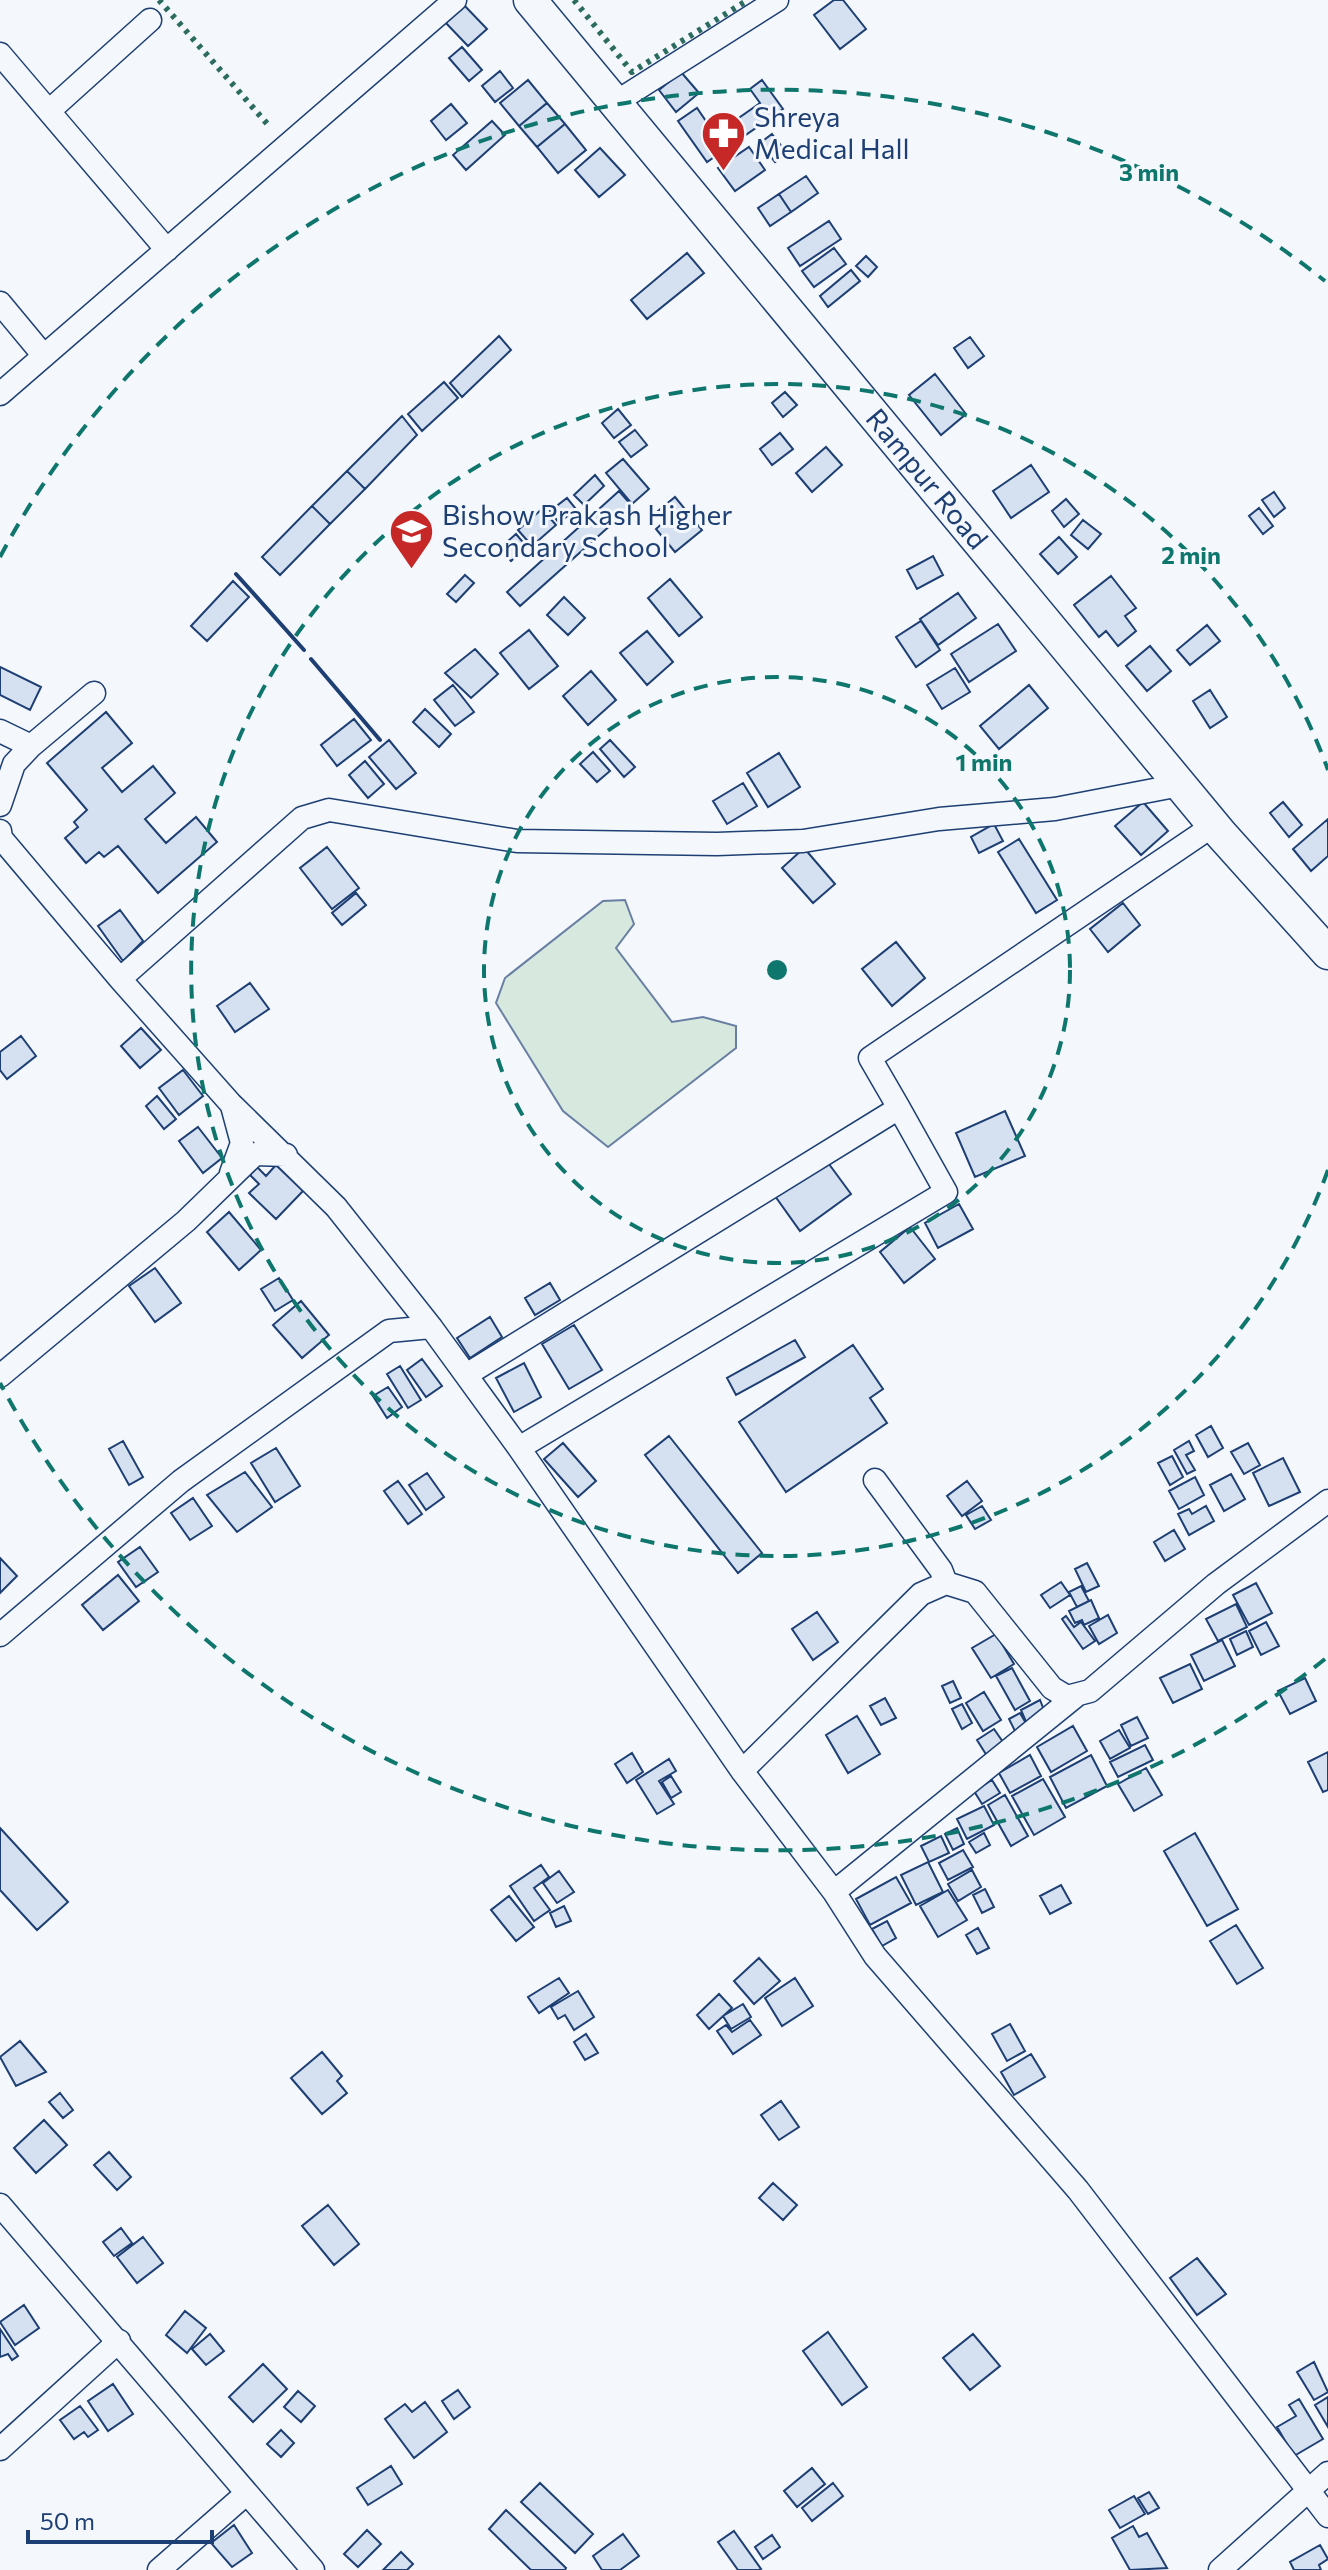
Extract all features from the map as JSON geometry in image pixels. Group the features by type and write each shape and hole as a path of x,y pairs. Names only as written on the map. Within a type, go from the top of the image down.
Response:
{"main road":[{"name":"Rampur Road","path":"530,0 1180,785 1328,953"}],"street":[{"path":"0,394 455,0"},
{"path":"613,104 777,0"},
{"path":"49,111 150,20"},
{"path":"0,54 167,250"},
{"path":"0,303 44,356"},
{"path":"0,805 14,764 94,693"},
{"path":"0,731 31,746"},
{"path":"120,979 302,818 317,812 329,810 517,841 717,844 803,841 926,821 1055,809 1180,785"},
{"path":"519,1448 946,1192 870,1058 1214,825"},
{"path":"0,831 10,850 231,1104 336,1207 431,1327 519,1448 742,1771 834,1892 875,1956 1078,2190 1328,2516"},
{"path":"231,1104 242,1143 231,1174"},
{"path":"466,1375 899,1108"},
{"path":"0,1376 186,1221 255,1154 286,1155"},
{"path":"0,1635 181,1481 389,1331 431,1327"},
{"path":"875,1480 941,1570 946,1583"},
{"path":"742,1771 921,1594 946,1583 975,1592 1052,1688 1067,1697 1077,1695 1090,1691 1216,1584 1328,1501"},
{"path":"834,1892 1077,1695"},
{"path":"0,2205 313,2570"},
{"path":"0,2449 119,2341"},
{"path":"1220,2570 1328,2473"},
{"path":"159,2570 247,2493"}],"shaded area":[{"path":"625,900 634,924 616,948 672,1022 703,1017 736,1026 736,1048 608,1147 563,1111 496,1003 505,978 603,901"}],"building":[{"path":"834,0 843,0 866,29 840,49 814,15"},
{"path":"462,3 487,29 468,46 444,21"},
{"path":"462,47 482,70 469,81 449,58"},
{"path":"500,71 513,88 495,102 482,86"},
{"path":"681,72 699,93 676,112 659,90"},
{"path":"528,80 547,103 519,126 500,103"},
{"path":"762,80 783,109 707,162 678,121 697,108 708,124 723,114 730,124 760,103 750,89"},
{"path":"547,103 565,124 537,147 519,126"},
{"path":"451,104 467,123 446,140 431,121"},
{"path":"492,121 505,135 466,170 453,155"},
{"path":"565,124 586,150 558,173 537,147"},
{"path":"772,134 787,153 775,162 760,143"},
{"path":"749,147 765,170 735,191 718,168"},
{"path":"600,148 625,175 599,197 575,170"},
{"path":"806,176 818,193 791,212 779,194"},
{"path":"779,194 791,212 770,226 758,208"},
{"path":"829,221 841,239 800,266 788,248"},
{"path":"834,248 846,264 814,287 802,271"},
{"path":"687,253 704,273 647,319 631,300"},
{"path":"866,256 877,267 868,277 856,266"},
{"path":"851,270 860,281 828,307 820,296"},
{"path":"499,336 511,350 462,397 450,383"},
{"path":"970,337 984,356 968,368 954,348"},
{"path":"935,374 966,414 941,435 909,395"},
{"path":"444,382 458,398 422,431 408,414"},
{"path":"785,392 797,405 783,417 772,403"},
{"path":"618,409 631,425 614,438 602,423"},
{"path":"402,416 417,435 365,489 347,471"},
{"path":"635,430 647,445 631,457 619,442"},
{"path":"780,433 793,449 772,465 760,449"},
{"path":"826,447 842,465 812,492 796,473"},
{"path":"623,459 649,489 632,504 606,473"},
{"path":"1031,465 1049,492 1011,518 993,491"},
{"path":"347,471 365,489 330,524 312,506"},
{"path":"595,475 604,486 584,505 574,495"},
{"path":"619,491 632,506 520,606 507,592"},
{"path":"1274,492 1285,508 1274,517 1262,500"},
{"path":"675,497 702,530 675,552 656,529 666,520 658,511"},
{"path":"567,498 576,509 559,523 550,511"},
{"path":"1066,499 1079,514 1064,527 1052,511"},
{"path":"312,506 330,524 280,575 262,557"},
{"path":"1259,508 1273,526 1263,534 1249,516"},
{"path":"542,509 556,525 532,546 518,530"},
{"path":"1083,520 1101,534 1088,549 1071,535"},
{"path":"516,534 527,547 511,561 500,548"},
{"path":"1059,537 1077,557 1058,574 1040,554"},
{"path":"933,556 943,575 917,589 907,570"},
{"path":"465,575 474,583 456,602 447,594"},
{"path":"1111,576 1136,608 1125,616 1136,631 1118,646 1106,631 1099,637 1074,605"},
{"path":"670,579 702,617 679,636 648,598"},
{"path":"233,581 249,597 207,641 191,626"},
{"path":"958,593 976,618 938,645 920,619"},
{"path":"564,597 585,618 568,635 547,615"},
{"path":"921,621 940,650 916,667 896,637"},
{"path":"998,624 1016,651 969,682 951,654"},
{"path":"1207,625 1220,641 1190,665 1177,650"},
{"path":"529,630 558,666 529,689 500,653"},
{"path":"647,631 673,662 647,685 620,653"},
{"path":"1150,646 1171,671 1147,691 1126,666"},
{"path":"475,649 498,674 471,698 445,673"},
{"path":"0,667 41,687 30,710 0,695"},
{"path":"955,668 970,692 942,709 927,685"},
{"path":"591,671 616,700 588,725 563,696"},
{"path":"453,685 474,712 455,726 434,700"},
{"path":"1029,685 1048,708 999,749 980,726"},
{"path":"1210,690 1227,717 1210,728 1193,701"},
{"path":"425,709 451,734 439,747 413,722"},
{"path":"106,712 132,743 102,768 122,792 153,766 175,793 145,819 166,843 196,817 217,842 158,893 118,846 104,857 99,852 86,863 65,838 78,827 74,822 87,810 47,763"},
{"path":"354,719 371,740 337,766 321,745"},
{"path":"389,740 416,773 396,789 369,757"},
{"path":"610,740 635,767 624,777 600,749"},
{"path":"593,752 610,771 597,782 580,764"},
{"path":"779,753 800,787 768,807 747,773"},
{"path":"365,761 384,784 368,798 349,775"},
{"path":"743,783 757,806 727,824 713,801"},
{"path":"1143,802 1168,831 1141,855 1115,826"},
{"path":"1283,802 1302,825 1289,837 1270,813"},
{"path":"1328,819 1328,856 1311,871 1293,849"},
{"path":"994,824 1003,841 979,853 971,837"},
{"path":"1019,839 1057,900 1036,913 998,852"},
{"path":"327,847 359,888 332,909 300,868"},
{"path":"804,848 835,884 813,903 782,868"},
{"path":"356,893 366,905 342,925 332,913"},
{"path":"1123,903 1140,925 1108,952 1090,929"},
{"path":"120,910 143,941 123,961 98,926"},
{"path":"896,942 925,978 892,1006 862,969"},
{"path":"250,983 269,1009 235,1032 217,1006"},
{"path":"141,1028 161,1050 140,1068 121,1046"},
{"path":"21,1036 36,1056 7,1079 0,1070 0,1052"},
{"path":"183,1070 203,1096 179,1115 159,1088"},
{"path":"157,1096 176,1119 164,1129 146,1106"},
{"path":"1005,1111 1025,1156 975,1177 956,1133"},
{"path":"198,1127 222,1158 203,1173 179,1141"},
{"path":"826,1160 851,1194 800,1231 775,1196"},
{"path":"276,1165 303,1191 276,1219 249,1193 259,1184 250,1175 257,1167 266,1176"},
{"path":"959,1204 973,1229 938,1248 925,1223"},
{"path":"229,1212 261,1250 239,1270 207,1232"},
{"path":"910,1227 935,1259 904,1283 880,1252"},
{"path":"155,1268 181,1303 155,1322 129,1286"},
{"path":"279,1278 293,1300 275,1311 261,1289"},
{"path":"550,1283 560,1300 535,1315 525,1298"},
{"path":"301,1301 329,1335 302,1358 273,1325"},
{"path":"490,1317 502,1337 470,1358 457,1338"},
{"path":"574,1325 602,1370 569,1389 542,1344"},
{"path":"795,1340 805,1357 736,1395 727,1378"},
{"path":"853,1345 883,1389 870,1398 887,1423 786,1492 739,1422"},
{"path":"422,1359 442,1386 426,1397 407,1370"},
{"path":"524,1363 541,1397 514,1412 496,1378"},
{"path":"400,1366 421,1400 408,1408 387,1374"},
{"path":"388,1387 402,1407 387,1418 373,1396"},
{"path":"1211,1426 1223,1448 1208,1457 1196,1435"},
{"path":"669,1436 762,1553 738,1573 645,1455"},
{"path":"123,1441 143,1477 129,1485 109,1449"},
{"path":"1189,1441 1194,1451 1186,1455 1195,1470 1187,1474 1174,1450"},
{"path":"563,1443 596,1481 578,1497 544,1459"},
{"path":"1248,1443 1260,1465 1244,1474 1231,1452"},
{"path":"276,1448 300,1486 275,1502 251,1463"},
{"path":"1172,1456 1183,1477 1170,1485 1158,1463"},
{"path":"1283,1458 1300,1492 1269,1506 1253,1473"},
{"path":"245,1472 272,1507 237,1532 207,1495"},
{"path":"427,1473 444,1497 426,1510 409,1485"},
{"path":"1231,1474 1245,1499 1224,1511 1210,1485"},
{"path":"1195,1477 1204,1495 1179,1509 1169,1491"},
{"path":"398,1481 422,1514 408,1524 384,1491"},
{"path":"967,1481 982,1501 962,1516 947,1496"},
{"path":"193,1498 212,1526 190,1540 171,1513"},
{"path":"982,1506 991,1520 975,1529 966,1515"},
{"path":"1206,1506 1214,1521 1189,1535 1178,1514 1189,1509 1192,1514"},
{"path":"1174,1530 1185,1549 1165,1561 1154,1542"},
{"path":"140,1547 158,1572 136,1587 118,1562"},
{"path":"0,1558 17,1576 0,1593"},
{"path":"1087,1563 1099,1586 1086,1592 1075,1569"},
{"path":"118,1575 139,1601 103,1630 82,1605"},
{"path":"1061,1582 1070,1595 1050,1608 1041,1595"},
{"path":"1256,1583 1272,1613 1249,1625 1233,1595"},
{"path":"1081,1586 1089,1601 1077,1607 1069,1592"},
{"path":"1091,1600 1099,1618 1084,1625 1082,1620 1075,1623 1069,1611"},
{"path":"1236,1604 1247,1627 1218,1641 1206,1619"},
{"path":"817,1612 838,1642 813,1660 792,1629"},
{"path":"1108,1615 1117,1633 1099,1644 1089,1626"},
{"path":"1066,1616 1074,1627 1081,1622 1095,1641 1083,1649 1062,1619"},
{"path":"1266,1622 1279,1646 1261,1655 1249,1631"},
{"path":"1246,1631 1253,1647 1237,1655 1230,1639"},
{"path":"996,1634 1014,1664 991,1678 972,1648"},
{"path":"1222,1640 1235,1666 1204,1681 1191,1655"},
{"path":"1190,1664 1202,1689 1173,1703 1160,1678"},
{"path":"1012,1668 1030,1701 1015,1710 996,1676"},
{"path":"1305,1678 1316,1701 1290,1714 1278,1691"},
{"path":"953,1681 961,1698 950,1703 942,1686"},
{"path":"984,1692 1001,1720 983,1731 966,1703"},
{"path":"885,1698 896,1718 881,1725 870,1706"},
{"path":"1040,1700 1046,1715 1027,1724 1021,1710"},
{"path":"962,1704 972,1723 962,1729 952,1709"},
{"path":"1020,1713 1027,1725 1015,1731 1009,1719"},
{"path":"857,1716 880,1754 848,1773 826,1735"},
{"path":"1137,1717 1148,1738 1131,1746 1121,1725"},
{"path":"1073,1726 1087,1751 1051,1772 1037,1747"},
{"path":"994,1729 1005,1745 987,1756 977,1740"},
{"path":"1119,1730 1130,1748 1110,1759 1100,1741"},
{"path":"1145,1745 1153,1760 1118,1777 1110,1762"},
{"path":"1328,1752 1328,1790 1323,1792 1308,1762"},
{"path":"632,1753 643,1772 627,1783 615,1764"},
{"path":"1030,1755 1041,1776 1010,1793 999,1773"},
{"path":"1091,1755 1107,1786 1066,1808 1050,1777"},
{"path":"669,1759 676,1771 659,1781 674,1804 657,1814 636,1780"},
{"path":"1146,1768 1162,1795 1134,1811 1118,1784"},
{"path":"671,1776 681,1792 671,1798 662,1782"},
{"path":"1043,1779 1065,1817 1034,1835 1012,1796"},
{"path":"992,1780 1000,1793 982,1804 974,1791"},
{"path":"1005,1795 1028,1836 1011,1846 988,1805"},
{"path":"984,1806 994,1825 967,1839 957,1819"},
{"path":"0,1828 68,1902 37,1930 0,1890"},
{"path":"957,1828 964,1844 953,1850 945,1834"},
{"path":"984,1833 990,1845 976,1853 969,1842"},
{"path":"1195,1833 1238,1909 1207,1926 1164,1851"},
{"path":"941,1836 949,1853 929,1862 921,1846"},
{"path":"963,1850 973,1867 948,1880 939,1863"},
{"path":"928,1862 943,1892 916,1905 901,1875"},
{"path":"541,1865 549,1877 534,1888 550,1910 534,1921 510,1886"},
{"path":"972,1870 981,1887 958,1901 948,1884"},
{"path":"559,1871 574,1892 557,1903 543,1883"},
{"path":"896,1877 911,1903 870,1925 856,1899"},
{"path":"1061,1885 1071,1903 1050,1914 1040,1896"},
{"path":"985,1889 994,1907 982,1913 973,1895"},
{"path":"948,1890 967,1920 938,1937 920,1906"},
{"path":"509,1896 534,1927 516,1941 491,1910"},
{"path":"564,1906 571,1921 556,1927 550,1913"},
{"path":"887,1921 896,1938 882,1946 872,1929"},
{"path":"1236,1925 1263,1968 1237,1984 1210,1941"},
{"path":"978,1928 989,1948 977,1954 966,1935"},
{"path":"759,1958 780,1981 754,2004 734,1981"},
{"path":"559,1978 569,1993 539,2013 528,1997"},
{"path":"795,1978 813,2006 782,2026 765,1998"},
{"path":"578,1991 594,2017 574,2030 565,2015 558,2019 551,2007"},
{"path":"719,1994 732,2008 709,2029 697,2015"},
{"path":"743,2004 751,2017 731,2029 723,2016"},
{"path":"750,2020 761,2035 733,2054 717,2031 726,2025 732,2032"},
{"path":"1010,2024 1025,2051 1007,2061 992,2034"},
{"path":"586,2034 598,2053 585,2060 574,2042"},
{"path":"20,2041 46,2072 16,2086 0,2057"},
{"path":"322,2052 342,2076 337,2081 347,2093 322,2114 291,2078"},
{"path":"1031,2054 1045,2077 1014,2095 1001,2072"},
{"path":"60,2093 73,2110 63,2118 49,2102"},
{"path":"781,2101 799,2127 779,2140 761,2115"},
{"path":"44,2120 67,2145 36,2173 14,2148"},
{"path":"109,2152 131,2177 117,2190 94,2165"},
{"path":"773,2183 797,2205 783,2220 759,2198"},
{"path":"328,2205 359,2244 334,2265 302,2226"},
{"path":"121,2228 132,2243 114,2256 103,2242"},
{"path":"143,2237 163,2263 137,2283 117,2257"},
{"path":"1197,2258 1226,2294 1197,2315 1170,2278"},
{"path":"24,2305 39,2328 15,2345 0,2322"},
{"path":"185,2311 206,2328 187,2353 166,2335"},
{"path":"0,2329 18,2356 12,2360 8,2354 0,2357"},
{"path":"828,2332 867,2387 842,2405 803,2351"},
{"path":"210,2334 224,2351 206,2365 192,2349"},
{"path":"973,2334 1000,2366 970,2390 943,2358"},
{"path":"1314,2362 1328,2392 1314,2400 1297,2372"},
{"path":"263,2364 287,2389 253,2422 229,2397"},
{"path":"113,2384 133,2414 108,2431 88,2401"},
{"path":"458,2390 470,2407 454,2419 442,2401"},
{"path":"298,2391 315,2406 301,2422 284,2407"},
{"path":"1328,2397 1328,2427 1315,2405"},
{"path":"1299,2399 1323,2439 1294,2456 1277,2427 1296,2416 1289,2405"},
{"path":"425,2402 447,2432 414,2458 385,2419 405,2404 412,2412"},
{"path":"80,2406 98,2430 88,2437 84,2432 74,2439 60,2420"},
{"path":"281,2430 294,2443 281,2457 267,2444"},
{"path":"391,2466 402,2484 368,2505 357,2488"},
{"path":"812,2468 825,2484 797,2507 784,2491"},
{"path":"540,2483 593,2534 575,2553 521,2502"},
{"path":"833,2483 843,2496 812,2521 802,2508"},
{"path":"1149,2492 1159,2508 1148,2514 1138,2498"},
{"path":"1134,2496 1145,2514 1120,2528 1109,2510"},
{"path":"506,2510 565,2570 531,2570 489,2529"},
{"path":"234,2525 252,2553 232,2567 211,2543"},
{"path":"1133,2526 1139,2537 1147,2533 1167,2568 1130,2570 1112,2538"},
{"path":"367,2530 381,2544 358,2567 344,2554"},
{"path":"734,2531 761,2569 738,2570 718,2542"},
{"path":"623,2534 639,2556 620,2570 602,2570 593,2556"},
{"path":"772,2535 780,2547 763,2559 755,2547"},
{"path":"1320,2545 1328,2559 1319,2565 1321,2570 1294,2570 1290,2562"},
{"path":"401,2552 413,2564 407,2570 383,2570"}],"hedge":[{"path":"159,0 270,127"},
{"path":"574,0 632,72 748,0"}],"wall":[{"path":"236,574 304,650"},
{"path":"311,659 380,740"}],"place":[{"name":"Shreya Medical Hall","path":"723,172"},
{"name":"Bishow Prakash Higher Secondary School","path":"411,570"}]}
